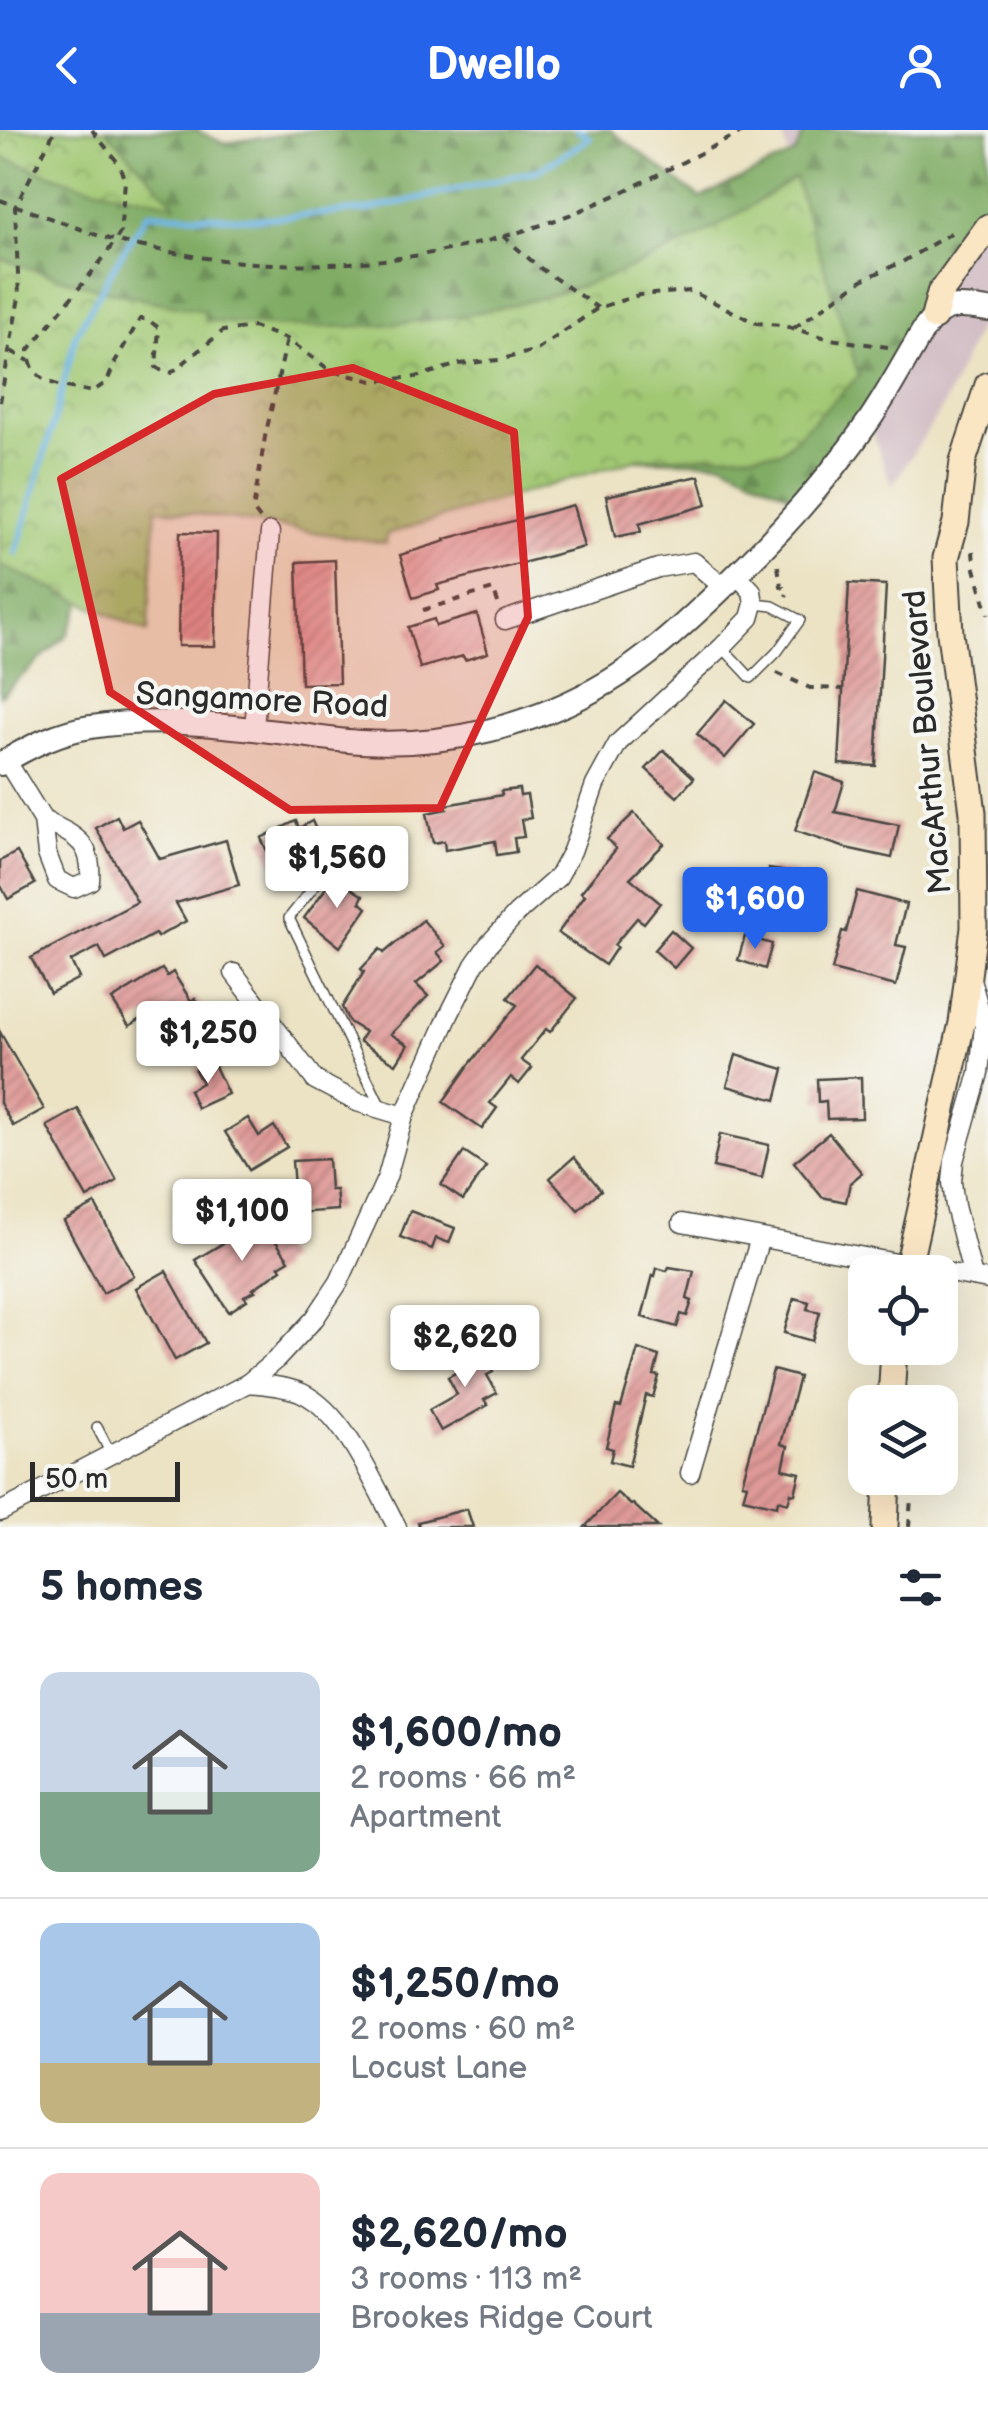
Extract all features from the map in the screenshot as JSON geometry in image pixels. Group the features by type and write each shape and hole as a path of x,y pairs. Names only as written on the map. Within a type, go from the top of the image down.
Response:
{"main road":[{"path":"934,317 940,292 988,227"},
{"name":"MacArthur Boulevard","path":"911,1255 962,1023 974,928 973,812 950,632 946,558 956,522 963,462 988,385"},
{"path":"885,1527 886,1495"}],"street":[{"path":"934,317 948,308 961,306 988,310"},
{"name":"Sangamore Road","path":"3,762 29,747 87,727 166,721 361,742 448,738 513,724 575,700 660,646 731,582 830,476 879,407 934,317"},
{"path":"254,729 270,532"},
{"path":"0,1512 248,1383 315,1318 339,1282 387,1177 404,1116 449,1015 488,944 558,878 572,851 595,785 618,743 722,647 750,618 754,604 752,591 694,562 658,568 505,620"},
{"path":"3,762 43,820"},
{"path":"968,969 984,1026 980,1073 954,1162 952,1182 955,1206 980,1279"},
{"path":"234,973 315,1080 356,1102 404,1116"},
{"path":"682,1223 848,1256"},
{"path":"690,1474 760,1238"},
{"path":"248,1383 302,1394 323,1407 342,1428 397,1527"}],"lane":[{"path":"722,647 751,678 800,620 778,609 754,604"},
{"path":"324,874 290,918 382,1109"},
{"path":"97,1427 111,1454"}],"path":[{"path":"0,402 19,297 15,207 55,130"},
{"path":"92,130 118,164 125,182 120,233 29,350 34,374 53,383 92,392 107,382 140,319 160,328 156,367 164,372 171,373 223,331 253,327 287,339 331,370 374,381 416,377 459,364 499,360 537,350 598,308 639,295 690,290 756,323 894,349"},
{"path":"0,200 105,238 223,260 314,264 410,258 552,221 622,193 747,130"},
{"path":"794,328 862,280 959,228"},
{"path":"503,236 540,268 598,308"},
{"path":"270,532 253,510 264,437 287,339"},
{"path":"10,350 29,361"},
{"path":"778,566 781,586 788,591 778,609"},
{"path":"422,610 493,589 505,620"},
{"path":"763,667 810,688 842,689"}],"highlighted area":[{"path":"353,368 514,432 528,617 440,808 290,810 110,692 61,479 214,394"}],"shaded area":[{"path":"781,130 988,130 988,305 944,405 892,486 872,433"}],"green space":[{"path":"0,130 196,130 223,143 315,130 610,130 700,198 794,154 806,130 988,130 988,213 940,276 857,420 794,497 722,462 556,458 137,484 67,635 0,696"},
{"path":"0,130 106,130 175,204 79,184 0,157"},
{"path":"795,178 859,376 781,452 637,459 387,534 386,543 156,508 148,632 0,565 0,258 101,289 204,311 205,320 265,326 386,324 504,307 620,272 691,240"}],"building":[{"path":"699,476 707,505 639,524 641,532 615,537 606,496"},
{"path":"573,505 584,547 437,585 439,590 413,598 400,555"},
{"path":"180,532 217,533 215,646 178,646"},
{"path":"335,560 339,683 301,684 297,562"},
{"path":"849,583 886,585 876,766 839,764"},
{"path":"477,614 488,653 420,668 408,627 434,619 436,626"},
{"path":"726,700 754,724 725,758 697,734"},
{"path":"664,750 694,778 677,797 646,769"},
{"path":"815,772 844,782 835,812 899,825 892,858 795,831"},
{"path":"519,789 520,796 527,795 531,818 521,820 524,837 514,838 516,852 497,855 495,841 445,850 444,841 433,843 427,813"},
{"path":"634,813 664,844 630,878 660,903 644,923 637,918 614,945 617,947 605,965 558,933 585,895 581,892 616,849 607,839"},
{"path":"117,816 123,828 138,820 160,859 226,840 239,885 176,903 186,921 157,937 155,934 106,960 99,947 71,961 79,978 50,993 31,958 137,902 96,828"},
{"path":"296,821 299,828 312,821 322,843 310,849 314,857 278,874 261,838"},
{"path":"17,852 35,884 8,899 0,884 0,861"},
{"path":"769,869 795,873 792,897 766,894"},
{"path":"334,877 363,896 360,902 367,908 340,947 304,918"},
{"path":"857,891 906,904 896,945 906,947 896,986 832,970"},
{"path":"423,920 445,946 437,952 444,961 416,984 428,996 391,1034 408,1045 396,1064 359,1041 365,1032 349,1022 342,1007 364,972 361,969 380,949 384,953"},
{"path":"671,930 691,948 674,968 654,950"},
{"path":"745,936 772,944 765,969 738,960"},
{"path":"535,964 577,998 521,1060 532,1068 519,1084 511,1077 490,1103 497,1108 482,1129 443,1102 517,1005 508,998"},
{"path":"162,969 167,976 173,972 191,1001 195,998 217,1026 214,1029 220,1039 200,1055 176,1035 168,1038 151,1013 129,1026 112,1000"},
{"path":"0,1032 44,1109 13,1126 0,1103"},
{"path":"736,1055 784,1069 776,1100 727,1086"},
{"path":"213,1062 228,1094 197,1108 189,1090 202,1083 195,1070"},
{"path":"861,1077 862,1118 827,1119 826,1101 818,1102 817,1079"},
{"path":"78,1109 117,1181 87,1198 47,1126"},
{"path":"248,1118 259,1136 274,1126 287,1147 249,1170 225,1132"},
{"path":"829,1133 862,1173 850,1183 846,1202 822,1197 794,1162"},
{"path":"720,1134 769,1145 762,1178 713,1167"},
{"path":"464,1152 486,1167 463,1200 441,1185"},
{"path":"574,1157 601,1190 578,1210 550,1178"},
{"path":"328,1159 330,1190 336,1190 338,1210 296,1213 292,1161"},
{"path":"95,1204 134,1276 103,1293 64,1221"},
{"path":"410,1211 455,1228 449,1243 436,1238 432,1249 400,1237"},
{"path":"243,1222 249,1231 262,1222 289,1260 229,1312 195,1260 233,1237 229,1231"},
{"path":"669,1267 694,1271 687,1299 692,1301 687,1316 681,1314 677,1327 642,1317 653,1275 657,1268 667,1271"},
{"path":"166,1271 206,1343 175,1360 136,1288"},
{"path":"794,1298 809,1302 807,1309 820,1312 812,1341 784,1333"},
{"path":"472,1347 478,1359 484,1356 493,1372 487,1375 497,1393 484,1400 488,1405 441,1431 429,1410 457,1394 448,1377 457,1372 450,1359"},
{"path":"638,1349 659,1356 654,1375 659,1376 653,1397 646,1395 629,1466 610,1461 613,1449 606,1447 616,1406 621,1407"},
{"path":"773,1370 799,1377 781,1444 788,1446 783,1469 800,1473 795,1494 791,1493 788,1503 778,1500 777,1506 743,1498 747,1484 742,1483"},
{"path":"617,1493 633,1504 658,1527 585,1527"},
{"path":"467,1509 473,1527 419,1527 418,1522"}],"waterway":[{"path":"16,553 76,334 148,213 255,219 369,210 539,170 590,138 578,130"}]}
